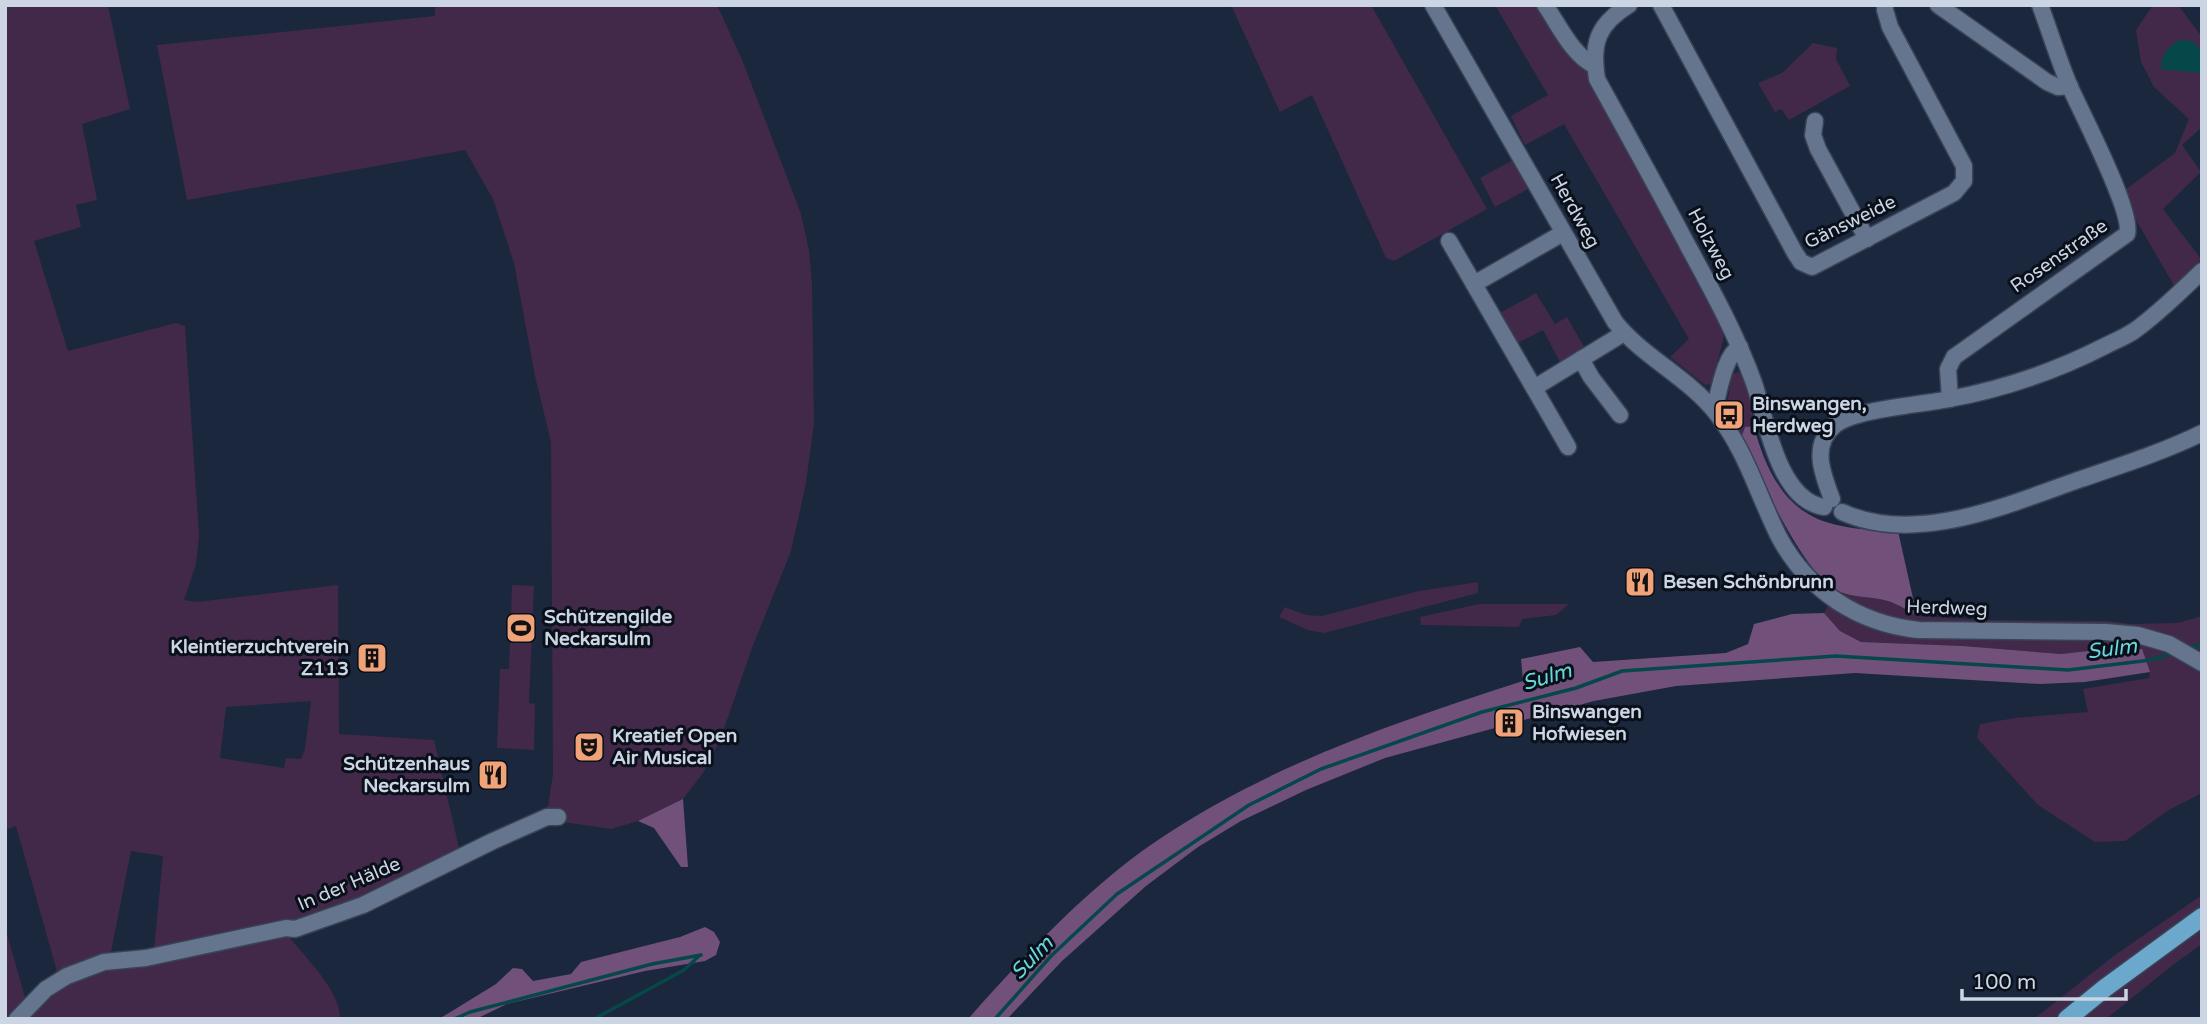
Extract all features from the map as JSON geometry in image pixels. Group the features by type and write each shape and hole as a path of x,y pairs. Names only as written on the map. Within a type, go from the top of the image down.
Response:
{"main road":[{"path":"2067,1019 2202,917"}],"street":[{"name":"Herdweg","path":"1433,5 1591,283 1624,333 1646,354 1680,377 1714,410 1742,453 1780,537 1792,557 1823,592 1850,610 1878,622 1908,629 2106,632 2138,635 2169,644 2202,663"},
{"name":"Holzweg","path":"1545,5 1575,50 1595,66 1597,79 1740,347 1770,442 1785,475 1803,497 1816,506 1832,506 1864,520 1913,524 1944,522 1983,514 2141,458 2202,433"},
{"path":"1595,66 1595,48 1604,24 1629,5"},
{"name":"Gänsweide","path":"1661,5 1801,262 1812,267 1954,193 1964,181 1964,166 1890,27 1885,5"},
{"path":"1938,5 2047,82 2058,87 2070,86"},
{"name":"Rosenstraße","path":"1950,399 1948,369 1954,357 2129,230 2116,188 2070,86 2040,5"},
{"path":"1815,121 1813,135 1818,149 1867,239"},
{"path":"1474,284 1563,233"},
{"path":"1449,241 1568,447"},
{"path":"1832,506 1819,466 1823,442 1836,425 1867,413 1950,399 2023,380 2088,355 2132,332 2176,297 2202,271"},
{"path":"1534,387 1624,333"},
{"path":"1714,410 1728,358 1740,347"},
{"path":"1581,359 1620,415"},
{"name":"In der Hälde","path":"20,1015 46,989 67,976 104,962 146,958 286,928 295,929 363,905 493,841 547,817 558,817"}],"shaded area":[{"path":"5,5 108,5 130,109 82,124 97,200 76,205 81,227 34,241 68,351 176,323 185,326 199,536 196,564 184,600 197,602 338,585 339,734 434,740 459,848 541,814 548,806 553,774 551,442 535,376 514,263 493,199 465,150 187,200 157,45 435,16 435,5 717,5 743,62 801,214 809,250 812,284 814,423 806,483 791,551 752,648 720,740 703,773 683,799 638,821 611,829 556,821 288,936 335,997 340,1019 5,1019 5,927 26,1001 58,975 16,826 5,830","holes":["311,701 305,749 301,759 286,758 284,768 220,758 226,707","131,851 163,856 154,950 114,955 111,952"]},
{"path":"1231,5 1371,5 1487,209 1394,261 1386,258 1312,95 1280,112"},
{"path":"1495,5 1545,5 1587,62 1724,329 1711,384 1705,385 1670,357 1689,339 1564,124 1525,145 1511,116 1548,95"},
{"path":"2153,5 2178,5 2202,37 2202,127 2182,145 2201,172 2163,209 2201,259 2176,289 2124,199 2125,190 2175,153 2189,119 2154,87 2141,62 2136,30"},
{"path":"2181,40 2193,41 2202,53 2201,73 2161,69 2166,51"},
{"path":"1813,43 1837,48 1836,59 1850,86 1789,120 1781,109 1775,112 1758,83 1782,73"},
{"path":"1513,160 1530,188 1495,207 1480,178"},
{"path":"1536,293 1555,324 1567,317 1587,352 1562,366 1543,330 1516,344 1498,314"},
{"path":"1739,372 1748,381 1754,426 1745,427 1742,435 1726,411 1732,374"},
{"path":"1754,426 1761,449 1777,483 1802,510 1836,525 1898,531 1917,616 1888,601 1842,593 1823,580 1809,564 1782,520 1742,435 1745,427"},
{"path":"1478,582 1478,593 1324,633 1308,630 1279,617 1285,607 1306,615 1322,616 1419,591"},
{"name":"Schützengilde Neckarsulm","path":"512,585 534,586 529,703 535,704 534,750 497,748 500,669 509,669"},
{"path":"1836,590 1890,601 1917,616 1982,620 2108,621 2130,624 2178,623 2202,616 2202,793 2169,810 2125,841 2095,842 2038,805 1977,738 1980,724 2088,712 2083,689 2149,678 2150,672 2115,648 2061,654 1963,646 1861,642 1840,631 1824,613"},
{"path":"1479,604 1569,604 1556,615 1522,619 1519,627 1421,625 1420,617"},
{"path":"1824,613 1840,631 1861,642 1963,646 2061,654 2115,648 2142,649 2150,672 2085,682 2040,684 1855,673 1676,686 1594,701 1385,758 1306,790 1241,821 1198,847 1146,886 1062,961 1007,1019 968,1019 1011,971 1107,879 1158,840 1244,789 1334,748 1523,681 1521,659 1580,647 1593,662 1726,653 1748,644 1754,624 1792,614"},
{"path":"683,799 688,867 681,867 654,828 638,821"},
{"path":"2202,895 2202,944 2106,1019 2034,1019 2115,955"},
{"path":"705,927 714,932 720,942 716,955 705,961 645,971 507,1004 476,1019 439,1019 496,984 513,968 522,969 533,981 571,974 581,962 680,937"}],"waterway":[{"name":"Sulm","path":"2187,649 2202,644"},
{"name":"Sulm","path":"995,1019 1051,956 1117,894 1249,805 1321,769 1482,712 1576,688 1622,671 1836,656 2068,670 2151,660 2173,653"},
{"path":"454,1019 470,1012 652,964 701,955"},
{"path":"594,1019 684,970 699,956"}],"place":[{"name":"Binswangen, Herdweg","path":"1729,415"},
{"name":"Besen Schönbrunn","path":"1640,582"},
{"name":"Schützengilde Neckarsulm","path":"521,628"},
{"name":"Kleintierzuchtverein Z113","path":"372,658"},
{"name":"Binswangen Hofwiesen","path":"1509,723"},
{"name":"Kreatief Open Air Musical","path":"589,747"},
{"name":"Schützenhaus Neckarsulm","path":"493,775"}]}
